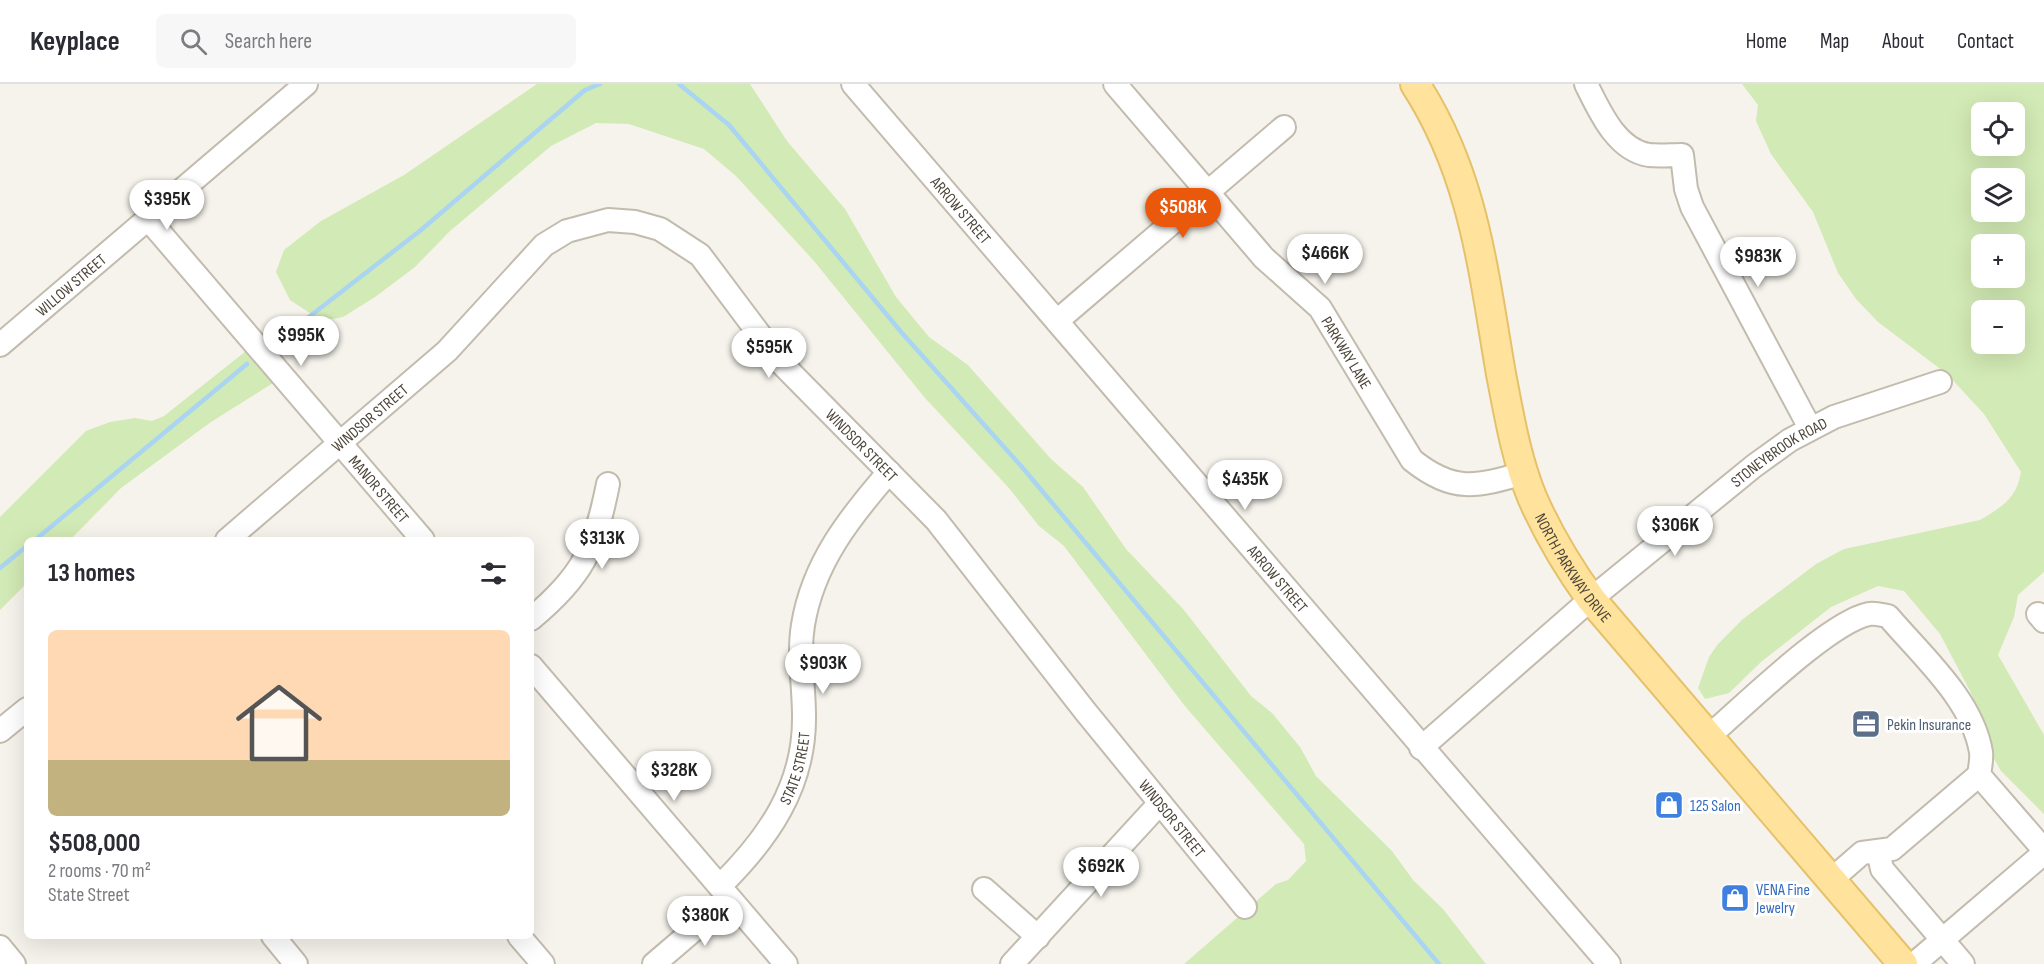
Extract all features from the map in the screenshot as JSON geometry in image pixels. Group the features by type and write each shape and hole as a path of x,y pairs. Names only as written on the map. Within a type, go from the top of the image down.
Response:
{"main road":[{"name":"NORTH PARKWAY DRIVE","path":"1415,84 1443,133 1467,196 1511,428 1524,473 1554,543 1591,600 1903,964"}],"street":[{"name":"WILLOW STREET","path":"0,345 306,84"},
{"name":"ARROW STREET","path":"853,84 1421,748 1609,964"},
{"name":"PARKWAY LANE","path":"1115,84 1264,258 1320,308 1412,460 1445,482 1464,486 1524,473"},
{"path":"1586,84 1601,114 1618,137 1649,155 1682,155 1686,189 1692,207 1810,428"},
{"path":"1057,321 1284,127"},
{"name":"MANOR STREET","path":"149,220 420,537"},
{"name":"WINDSOR STREET","path":"230,537 447,351 544,245 580,226 621,220 660,229 700,255 782,363 936,520 1245,907"},
{"name":"STONEYBROOK ROAD","path":"1421,748 1591,600 1754,466 1810,428 1850,411 1940,382"},
{"name":"STATE STREET","path":"654,964 725,893 766,836 790,793 799,763 803,732 801,640 807,607 834,542 889,472"},
{"path":"534,616 562,589 589,554 600,522 608,484"},
{"path":"1708,737 1815,645 1846,623 1871,614 1888,616 1954,694 1971,722 1981,753 1979,775 1892,849 1862,854 1831,880"},
{"path":"534,670 786,964"},
{"path":"0,731 24,711"},
{"path":"1914,964 2044,852 1979,775"},
{"path":"1012,964 1160,803"},
{"path":"1878,851 1882,869 1963,964"},
{"path":"984,889 1038,937"},
{"path":"276,939 297,964"},
{"path":"522,939 543,964"},
{"path":"0,947 14,964"}],"green space":[{"path":"537,84 750,84 787,141 845,209 896,297 929,337 968,365 1051,459 1083,487 1126,549 1184,610 1251,696 1272,713 1300,747 1316,776 1392,851 1413,880 1443,909 1486,964 1184,964 1276,884 1288,880 1306,861 1304,844 1184,705 1064,546 1039,526 1008,487 925,398 814,261 736,176 704,149 629,124 596,123 551,146 450,231 415,267 375,297 343,317 322,321 290,300 276,272 284,250 321,221 404,175"},
{"path":"1742,84 2044,84 2044,572 2018,595 2014,617 1998,655 2044,735 2044,814 2001,771 1989,750 1985,727 1970,691 1940,634 1904,591 1878,586 1831,607 1761,662 1729,693 1705,699 1698,688 1709,657 1718,644 1743,619 1816,564 1844,549 1980,520 2007,501 2016,489 2021,472 1984,414 1947,374 1878,322 1856,299 1838,273 1813,212 1771,154 1756,121 1758,105"},
{"path":"246,351 273,383 211,422 121,488 73,537 24,537 24,586 0,610 0,517 86,431 110,422 135,418 152,421 164,416"}],"waterway":[{"path":"278,341 421,230 585,90 600,84"},
{"path":"679,84 729,125 902,333 1022,467 1439,964"},
{"path":"39,537 247,364"},
{"path":"0,568 24,548"}],"place":[{"name":"Pekin Insurance","path":"1866,724"},
{"name":"125 Salon","path":"1669,805"},
{"name":"VENA Fine Jewelry","path":"1735,898"}]}
